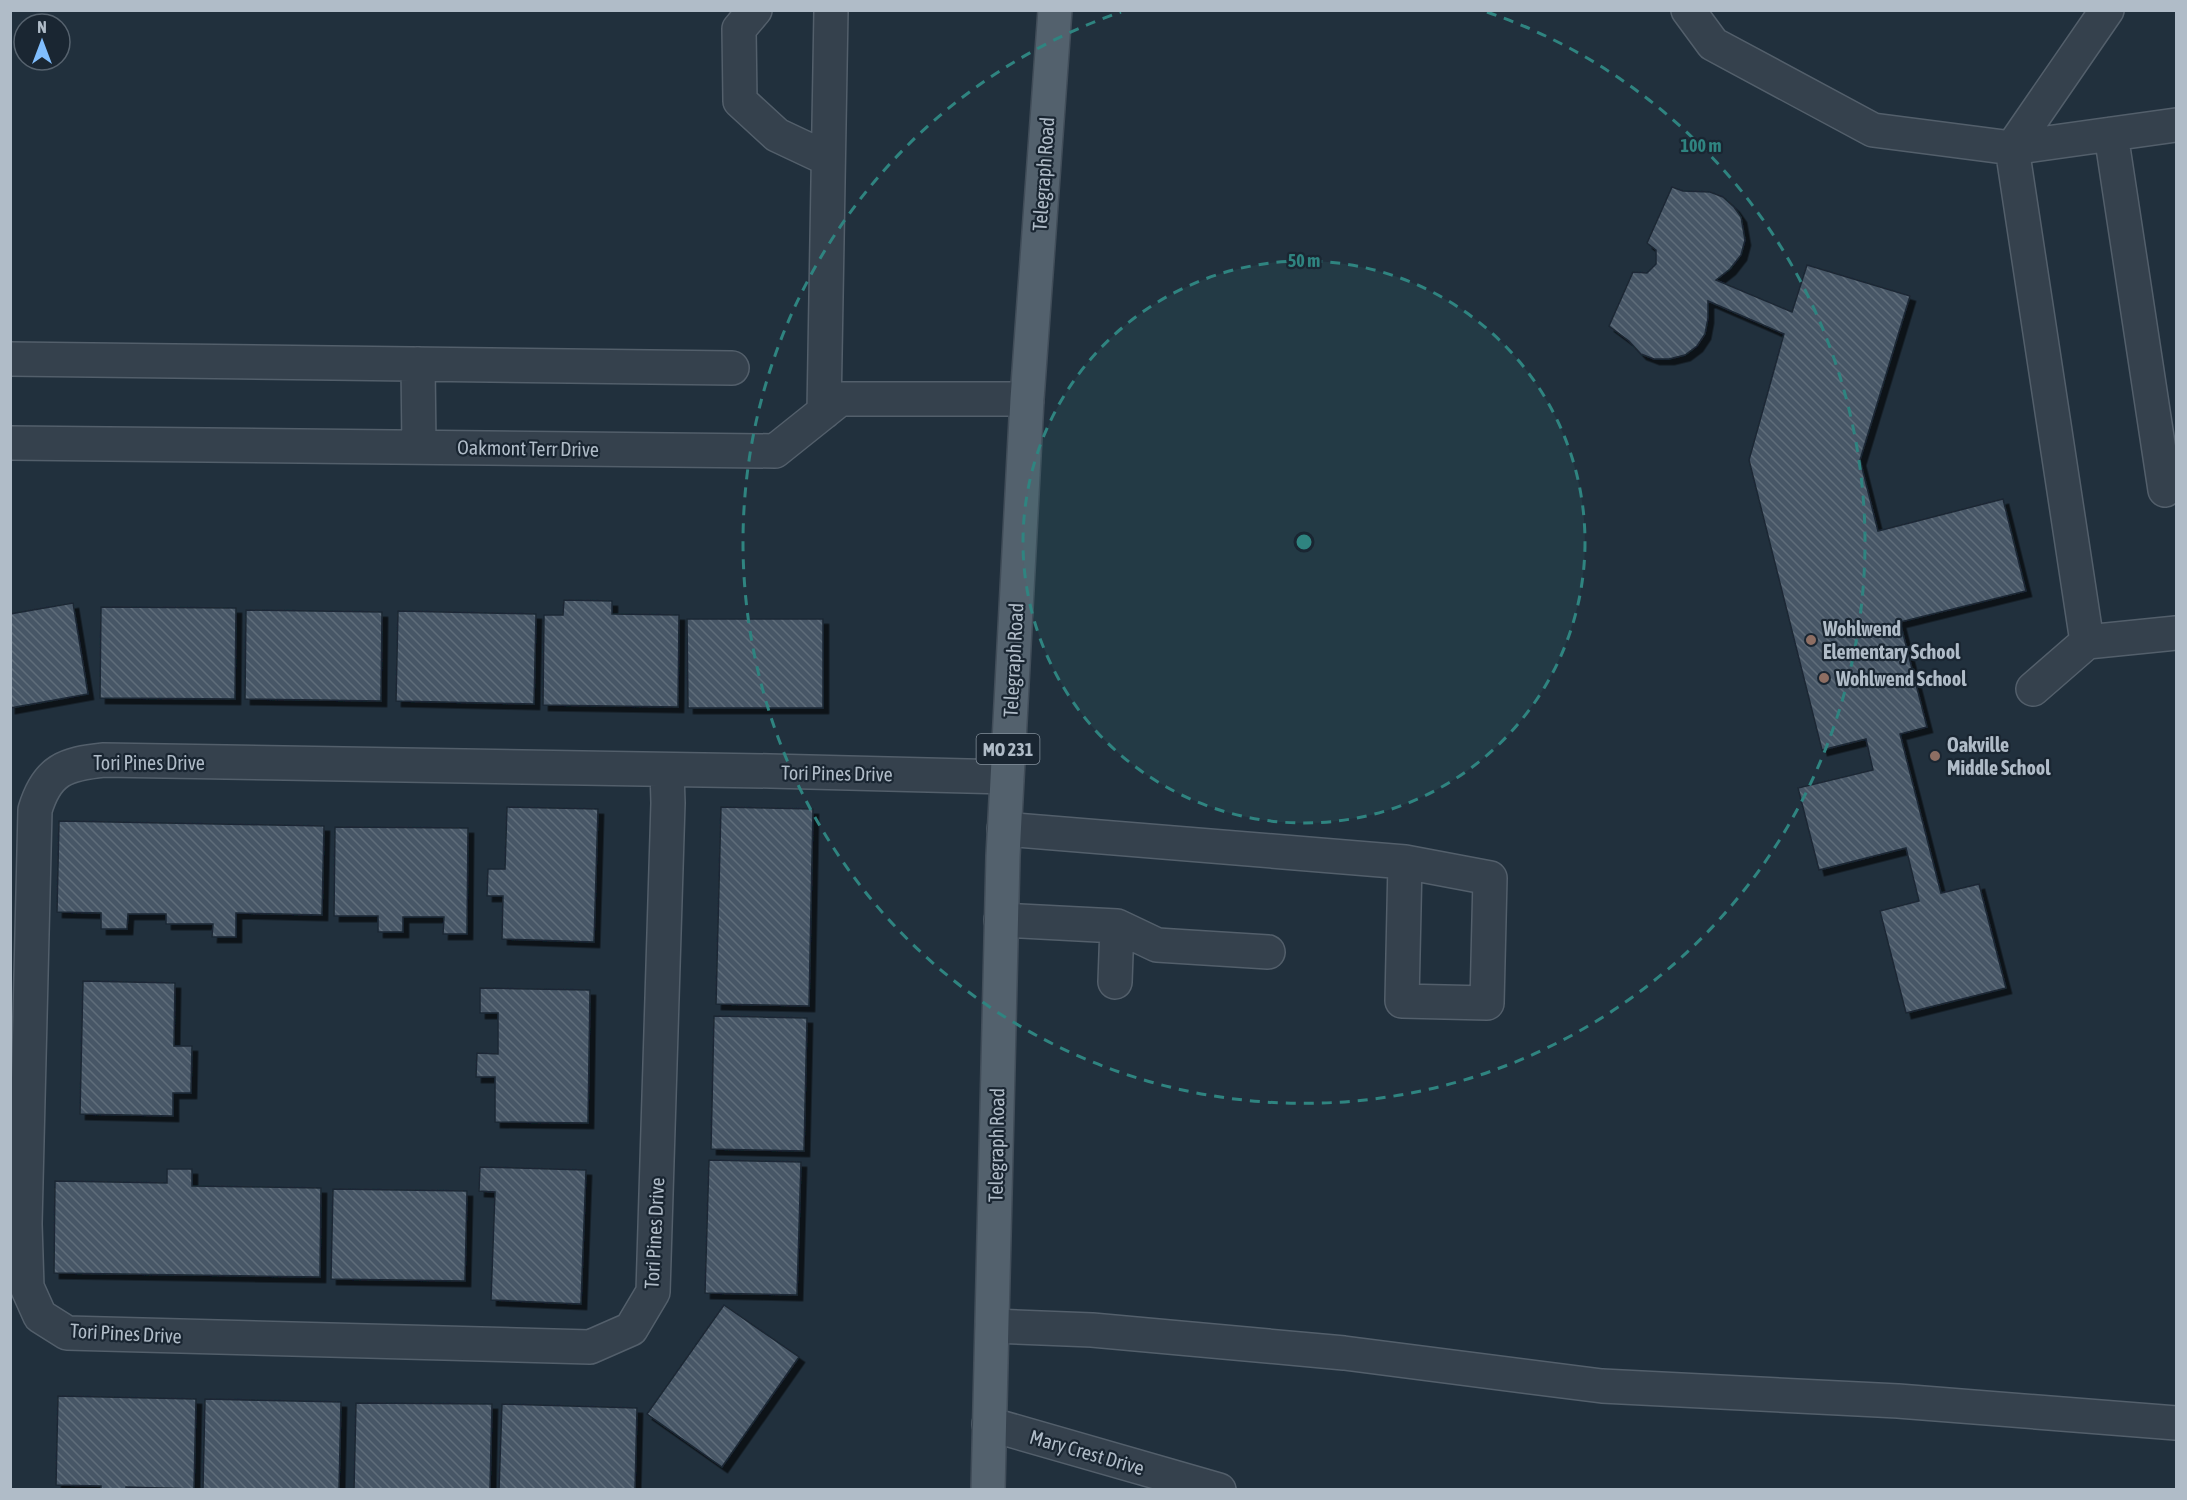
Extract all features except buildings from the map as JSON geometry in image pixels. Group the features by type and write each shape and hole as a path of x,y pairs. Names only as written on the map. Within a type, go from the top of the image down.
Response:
{"main road":[{"name":"Telegraph Road","path":"988,1490 1006,777 1027,399 1055,10"}],"street":[{"path":"755,10 739,29 740,101 777,135 828,159"},
{"path":"824,412 831,10"},
{"path":"1688,10 1713,44 1873,129 2012,148 2176,125"},
{"path":"2087,642 2012,148 2107,10"},
{"path":"2111,134 2165,490"},
{"path":"10,358 732,368"},
{"path":"418,364 419,447"},
{"name":"Oakmont Terr Drive","path":"10,443 775,451 840,399 1027,399"},
{"path":"2032,689 2087,642 2176,633"},
{"name":"Tori Pines Drive","path":"667,770 668,815 654,1292 632,1329 590,1347 67,1333 40,1316 27,1287 25,1224 35,810 41,791 52,776 80,763 105,760 667,770 1006,777"},
{"path":"1004,829 1405,862 1490,878 1488,1003 1402,1002 1405,862"},
{"path":"1001,920 1117,926 1157,945 1268,952"},
{"path":"1115,982 1117,926"},
{"path":"992,1326 1092,1330 1344,1353 1602,1386 1898,1401 2176,1423"},
{"name":"Mary Crest Drive","path":"989,1424 1219,1490"}],"place":[{"name":"Wohlwend Elementary School","path":"1811,640"},
{"name":"Wohlwend School","path":"1824,678"},
{"name":"Oakville Middle School","path":"1935,756"}]}
